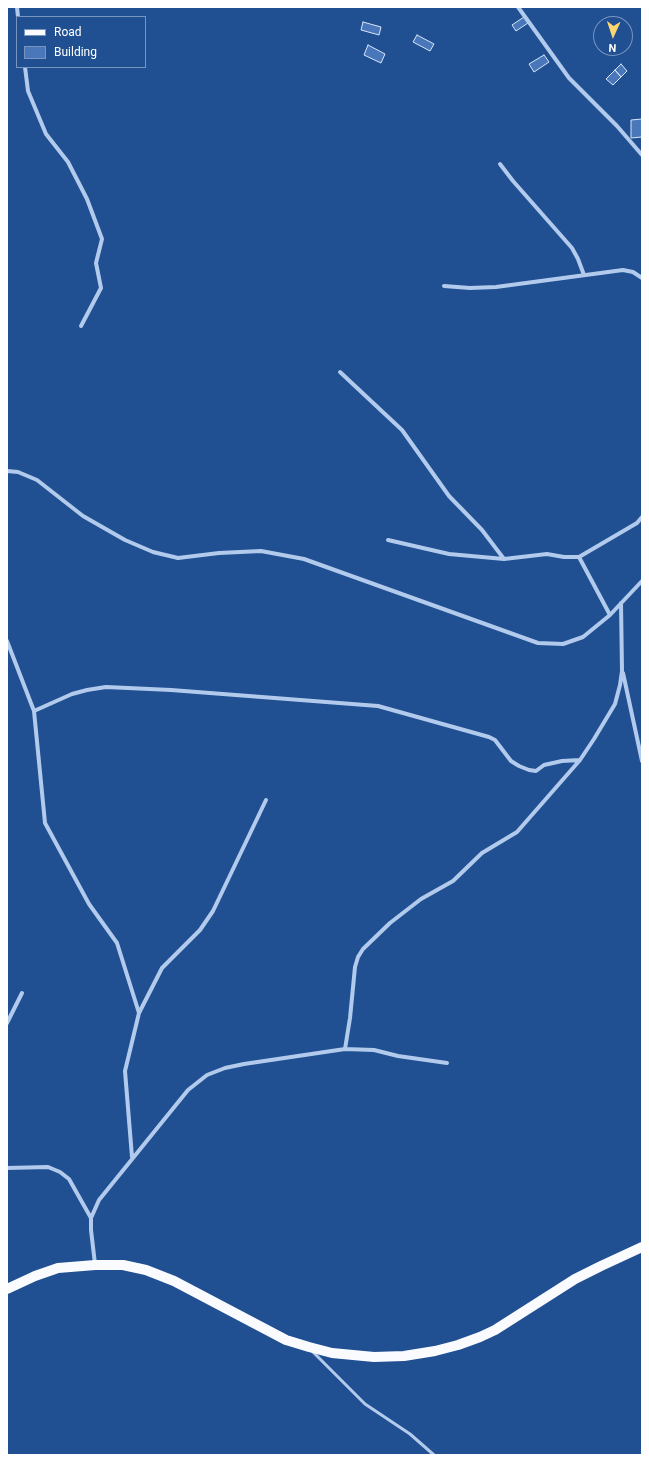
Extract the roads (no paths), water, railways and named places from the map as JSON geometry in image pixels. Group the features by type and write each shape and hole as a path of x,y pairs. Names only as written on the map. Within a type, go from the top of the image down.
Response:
{"main road":[{"path":"7,1289 35,1276 58,1268 95,1265 123,1266 146,1270 174,1281 286,1340 332,1353 374,1357 404,1356 435,1351 480,1337 495,1330 575,1279 642,1247"}],"street":[{"path":"518,7 569,78 617,126 642,155"},
{"path":"25,68 28,91 46,134 68,162 87,199 102,239 96,263 101,288 81,326"},
{"path":"500,164 572,248 584,275"},
{"path":"444,286 470,288 496,287 623,270 633,272 642,278"},
{"path":"340,372 402,430 449,496 482,530 504,559"},
{"path":"7,471 18,472 37,480 83,516 125,540 153,552 178,558 219,553 261,551 304,559 538,643 563,644 583,637 610,615 642,580"},
{"path":"388,540 449,554 504,559 547,554 564,557 579,557 637,523 642,517"},
{"path":"579,557 610,615"},
{"path":"621,603 622,671 642,761"},
{"path":"7,641 34,711 46,823 89,904 117,943 139,1013"},
{"path":"345,1049 350,1018 355,967 358,957 363,949 390,923 421,899 453,881 482,853 516,832 580,760 615,704 622,671"},
{"path":"34,711 72,694 106,687 170,690 378,706 489,737 494,740 512,761 529,770 536,771 544,765 562,761 580,760"},
{"path":"132,1157 125,1071 139,1013 162,968 200,930 213,911 266,800"},
{"path":"7,1024 22,993"},
{"path":"95,1265 91,1230 92,1218 99,1200 132,1157 188,1090 207,1075 225,1068 244,1064 345,1049 374,1050 398,1056 447,1063"},
{"path":"7,1168 48,1167 60,1172 69,1179 92,1218"}],"lane":[{"path":"309,1347 365,1404 410,1434 434,1455"}]}
